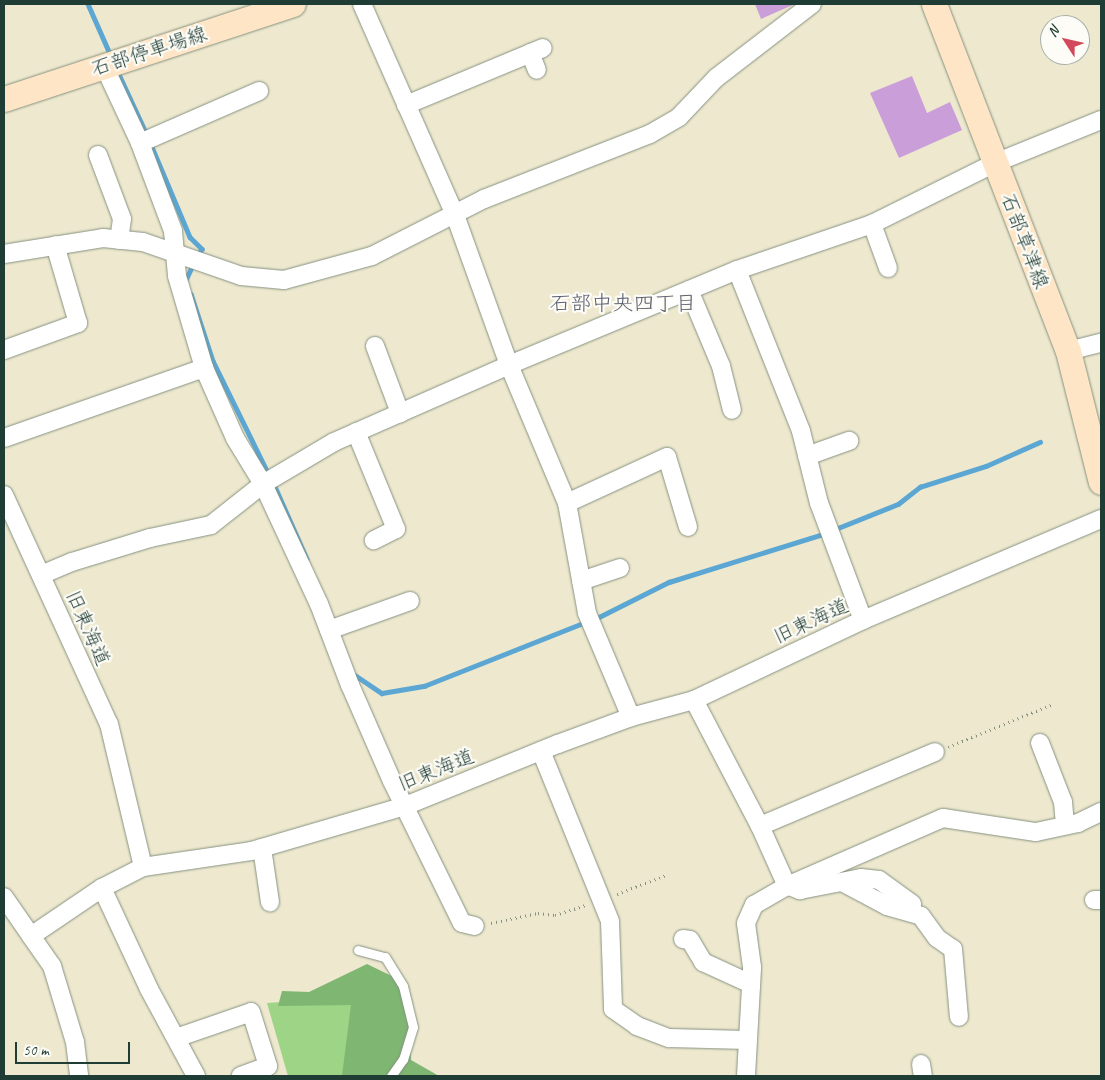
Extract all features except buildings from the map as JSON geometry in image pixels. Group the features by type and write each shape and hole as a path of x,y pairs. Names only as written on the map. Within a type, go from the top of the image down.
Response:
{"main road":[{"name":"石部停車場線","path":"4,99 293,4"},
{"name":"石部草津線","path":"934,4 1068,351 1101,482"}],"street":[{"path":"362,4 455,215 509,364 567,503 587,613 630,717"},
{"path":"4,254 103,238 143,242 241,276 284,280 372,256 484,199 650,134 679,117 716,78 812,4"},
{"path":"406,105 536,50 537,70"},
{"path":"104,66 140,143 173,231 173,252 204,368 235,438 263,484 329,630 350,685 405,806 462,923 475,926"},
{"path":"140,143 258,92"},
{"path":"41,575 72,562 150,538 211,525 263,484 356,432 509,364 737,270 872,224 995,163 1101,120"},
{"path":"98,155 122,219 119,240"},
{"path":"872,224 888,268"},
{"path":"4,350 78,323 55,245"},
{"path":"737,270 801,431 819,503 863,620"},
{"path":"689,290 721,366 732,410"},
{"path":"1068,351 1101,343"},
{"path":"375,346 400,413"},
{"path":"4,438 204,368"},
{"path":"356,432 396,529 374,540"},
{"path":"807,456 849,441"},
{"path":"567,503 667,457 688,527"},
{"name":"旧東海道","path":"4,495 109,724 143,867 262,848 405,806 630,717 694,700 863,620 1101,519"},
{"path":"581,581 620,568"},
{"path":"329,630 410,600"},
{"path":"694,700 760,826 787,886 800,890 844,883 861,878 879,880 912,904"},
{"path":"1040,743 1063,802 1065,825"},
{"path":"541,751 603,899 610,921 613,1009 636,1026 669,1038 746,1040"},
{"path":"760,826 935,752"},
{"path":"746,1076 746,1040 752,967 746,923 754,905 787,886 943,818 1036,832 1065,825 1101,812"},
{"path":"262,848 270,902"},
{"path":"31,936 102,888 143,867"},
{"path":"844,883 887,906 921,916 937,938 953,949 958,1017"},
{"path":"102,888 196,1076"},
{"path":"4,897 52,966 75,1042 79,1076"},
{"path":"683,939 690,940 703,962 751,984"},
{"path":"176,1038 251,1012 270,1071 242,1076"}],"lane":[{"path":"358,950 385,957 403,986 413,1027 403,1059 391,1076"}],"path":[{"path":"935,752 1053,704"},
{"path":"475,926 538,913 556,915 666,875"}],"green space":[{"path":"367,964 408,984 411,1060 439,1076 342,1076 351,1005 278,1006 282,991 309,992"},
{"path":"358,997 345,1076 288,1076 267,1003"}],"waterway":[{"path":"88,4 111,56"},
{"path":"117,70 147,135"},
{"path":"150,142 190,237 202,249 198,256"},
{"path":"186,279 193,264"},
{"path":"191,294 213,361 269,475"},
{"path":"833,530 898,504 920,487 986,466 1040,442"},
{"path":"273,482 307,559"},
{"path":"595,619 669,582 826,533"},
{"path":"352,673 382,693 424,686 588,621"}],"district":[{"name":"石部中央四丁目","path":"623,303"}]}
